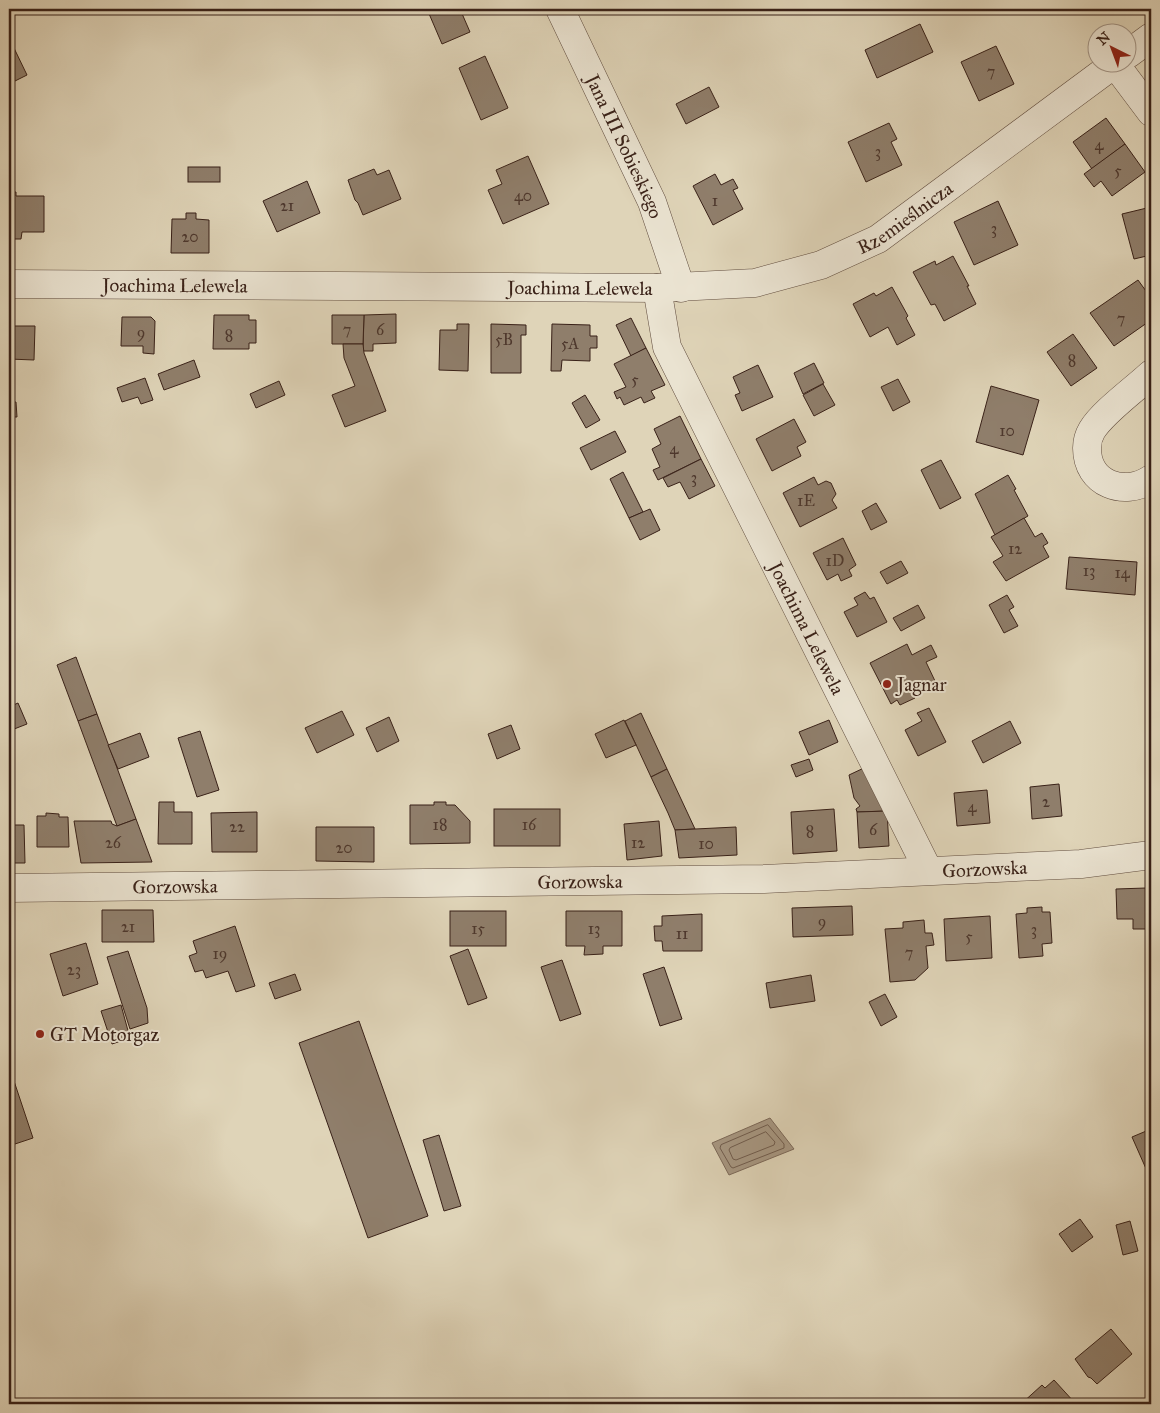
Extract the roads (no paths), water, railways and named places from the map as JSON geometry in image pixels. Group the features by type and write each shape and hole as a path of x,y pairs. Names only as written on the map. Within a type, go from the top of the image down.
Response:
{"street":[{"name":"Jana III Sobieskiego","path":"560,9 652,202 669,288"},
{"name":"Rzemieślnicza","path":"1138,46 1151,36"},
{"name":"Rzemieślnicza","path":"669,288 755,283 821,265 878,239 1104,72"},
{"path":"1127,72 1151,112"},
{"name":"Joachima Lelewela","path":"9,284 669,288 666,346 928,870"},
{"path":"1151,374 1101,419 1091,431 1087,443 1087,454 1090,465 1095,473 1109,484 1119,487 1132,487 1151,479"},
{"name":"Gorzowska","path":"9,888 764,879 1081,864 1151,855"}],"water":[{"path":"770,1118 794,1149 729,1175 712,1143"}],"place":[{"name":"Jagnar","path":"887,684"},
{"name":"GT Motorgaz","path":"40,1034"}]}
